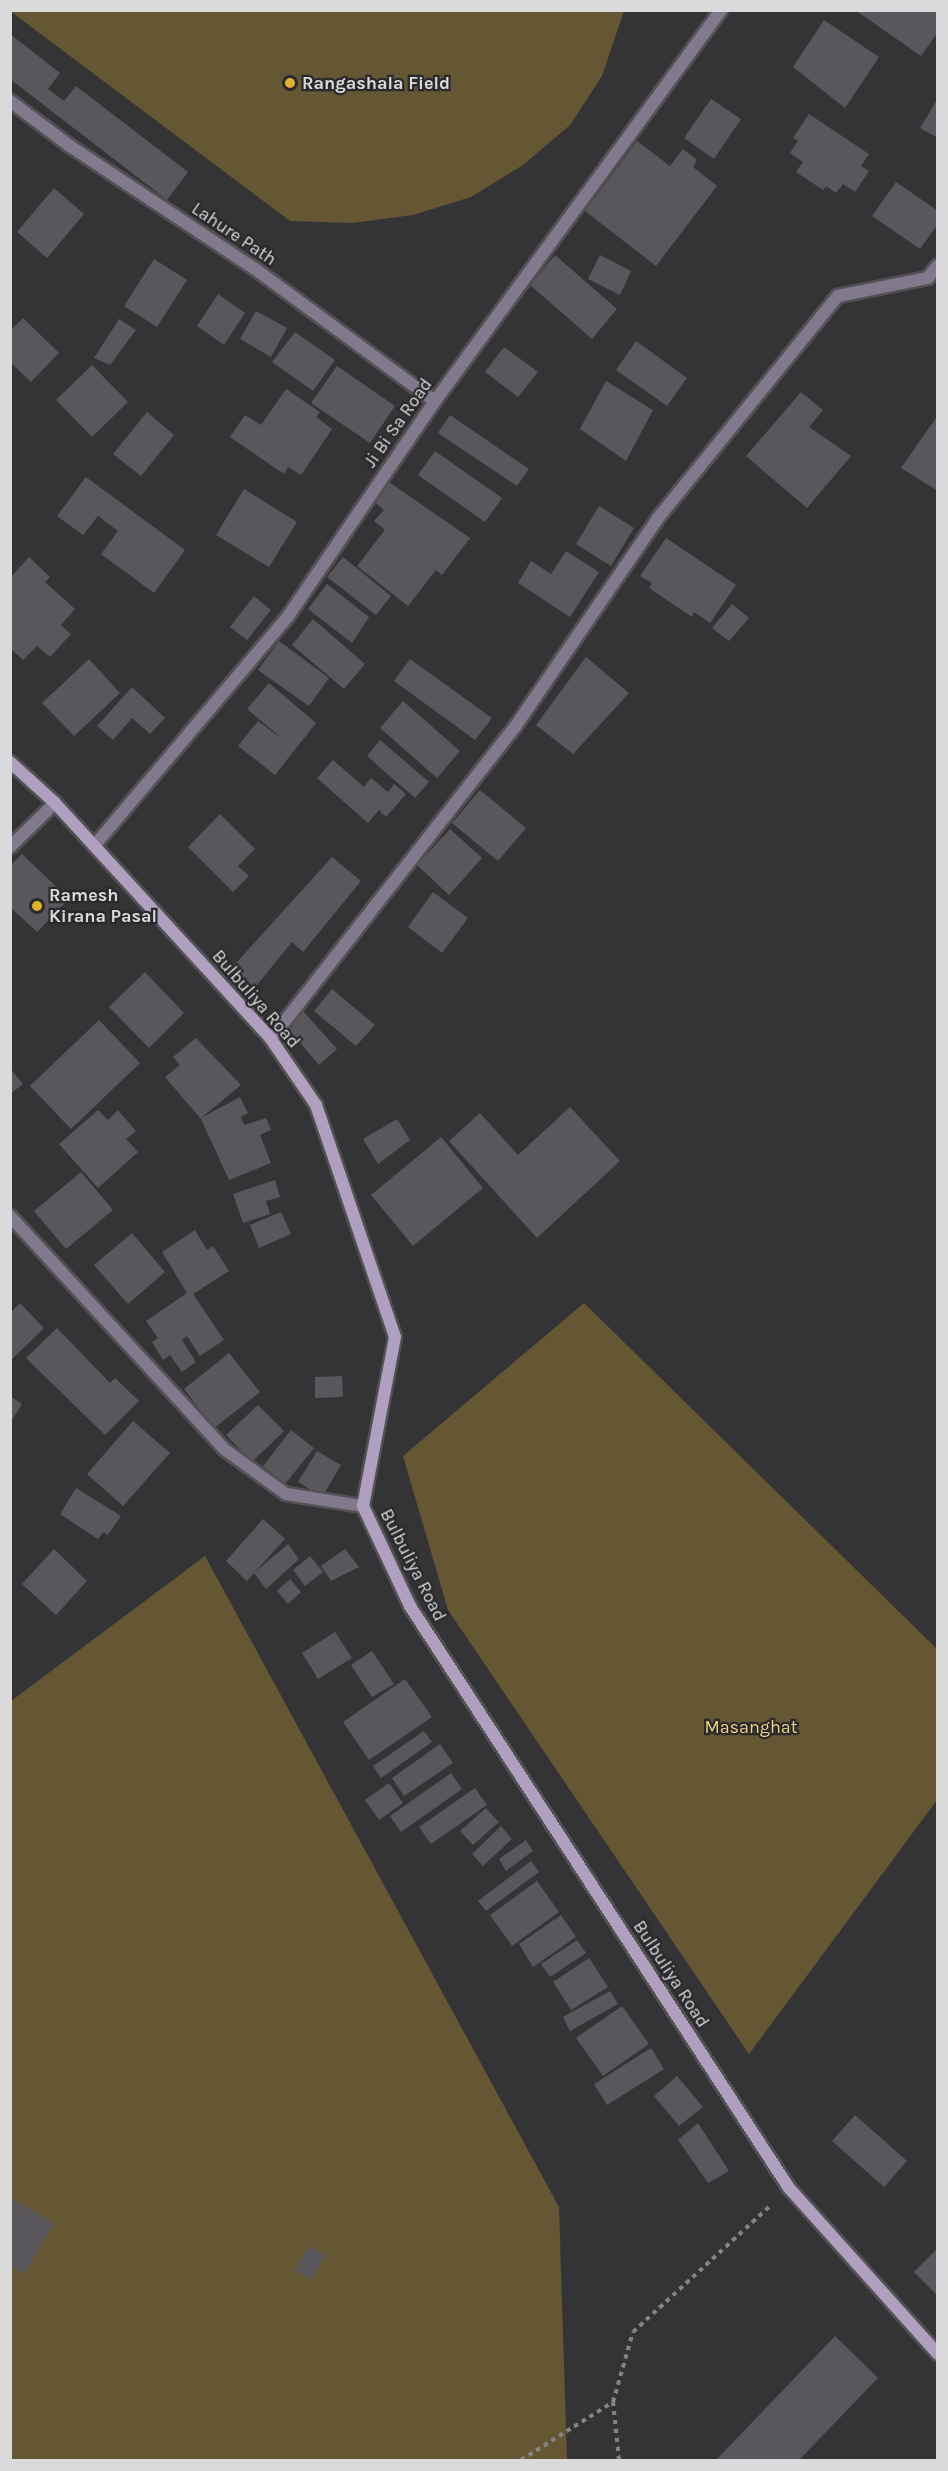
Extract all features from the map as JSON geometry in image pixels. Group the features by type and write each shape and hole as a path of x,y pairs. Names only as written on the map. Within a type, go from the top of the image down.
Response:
{"main road":[{"name":"Bulbuliya Road","path":"10,762 55,803 271,1039 316,1105 394,1337 363,1506 410,1606 789,2188 938,2354"}],"street":[{"name":"Ji Bi Sa Road","path":"94,846 289,615 435,401 721,10"},
{"name":"Lahure Path","path":"10,101 70,146 255,269 435,401"},
{"path":"271,1039 515,727 658,518 838,296 928,278 938,266"},
{"path":"10,847 55,803"},
{"path":"10,1216 224,1449 286,1494 363,1506"}],"path":[{"path":"620,2460 613,2402 633,2332 789,2188"},
{"path":"521,2460 613,2402"}],"green space":[{"path":"10,11 624,11 602,76 570,125 523,165 471,197 413,215 352,223 290,221"},
{"name":"Masanghat","path":"584,1303 937,1649 937,1800 749,2054 448,1610 403,1456"},
{"path":"205,1556 559,2207 567,2460 11,2460 11,1701"}],"building":[{"path":"855,10 938,10 938,32 921,56"},
{"path":"824,20 879,57 845,108 793,67"},
{"path":"10,34 60,73 48,89 64,101 76,86 188,172 167,200 10,79"},
{"path":"938,98 938,138 920,128"},
{"path":"711,99 741,119 714,159 684,138"},
{"path":"809,114 869,154 861,166 869,171 855,192 843,184 836,193 826,186 823,190 796,172 803,162 790,153 798,141 793,138"},
{"path":"637,141 670,166 683,149 697,160 693,167 717,186 656,266 585,211"},
{"path":"896,182 938,211 938,224 920,249 872,216"},
{"path":"54,188 84,214 47,258 17,232"},
{"path":"555,255 617,309 592,339 530,285"},
{"path":"600,255 631,271 620,295 588,279"},
{"path":"154,259 187,280 157,327 124,306"},
{"path":"218,294 245,313 224,345 197,326"},
{"path":"256,311 287,328 271,357 240,339"},
{"path":"23,318 59,353 31,382 10,362 10,331"},
{"path":"119,319 136,330 110,365 94,358"},
{"path":"295,332 335,360 313,391 272,362"},
{"path":"636,341 687,378 667,406 616,370"},
{"path":"504,347 538,372 518,397 485,372"},
{"path":"92,365 128,402 92,437 56,400"},
{"path":"337,366 395,406 370,443 311,403"},
{"path":"606,381 653,410 626,461 580,429"},
{"path":"286,389 320,412 316,417 332,429 301,475 288,467 284,474 230,437 245,415 261,425"},
{"path":"801,392 823,410 809,427 851,456 807,508 746,456"},
{"path":"147,412 174,435 141,476 113,454"},
{"path":"450,415 529,469 517,486 438,433"},
{"path":"938,415 938,491 901,468"},
{"path":"435,451 502,498 485,522 418,475"},
{"path":"86,477 185,550 154,593 101,554 118,531 98,516 83,535 57,516"},
{"path":"389,482 470,538 442,575 436,570 408,606 357,566 385,530 374,521 384,510 373,501"},
{"path":"244,489 297,522 269,567 216,535"},
{"path":"599,506 634,528 611,566 576,544"},
{"path":"666,538 736,585 710,623 694,612 692,617 649,588 652,583 640,576"},
{"path":"566,551 599,572 570,617 518,583 531,561 551,574"},
{"path":"29,557 50,577 45,582 75,609 61,625 71,634 50,657 37,646 23,660 10,648 10,578"},
{"path":"343,557 391,596 376,615 327,577"},
{"path":"327,584 369,617 352,643 308,609"},
{"path":"254,596 271,610 247,640 230,627"},
{"path":"732,604 749,618 729,641 712,628"},
{"path":"313,619 365,664 344,689 292,645"},
{"path":"279,641 329,678 309,706 258,670"},
{"path":"586,657 629,693 573,754 536,725"},
{"path":"89,659 120,693 74,736 42,703"},
{"path":"410,659 492,718 475,740 394,681"},
{"path":"269,683 316,723 275,775 238,746 258,721 285,741 247,709"},
{"path":"132,687 165,718 150,734 132,718 113,740 97,726"},
{"path":"403,701 460,751 437,778 380,728"},
{"path":"380,740 429,782 415,798 367,756"},
{"path":"333,760 364,787 371,778 388,792 394,784 406,794 386,817 379,810 368,823 317,778"},
{"path":"480,790 526,828 498,861 452,823"},
{"path":"220,814 255,849 238,866 249,876 233,892 188,847"},
{"path":"450,829 482,858 449,895 417,865"},
{"path":"22,854 69,899 37,932 10,907 10,866"},
{"path":"332,857 361,881 303,952 292,942 252,991 229,971"},
{"path":"433,892 468,918 442,953 408,927"},
{"path":"145,972 184,1013 149,1048 109,1007"},
{"path":"332,989 375,1025 356,1046 314,1011"},
{"path":"303,1011 337,1049 319,1065 286,1026"},
{"path":"99,1020 140,1063 71,1129 30,1086"},
{"path":"196,1038 241,1085 201,1118 240,1097 248,1113 241,1117 244,1125 266,1118 271,1130 260,1135 271,1163 229,1180 201,1119 165,1077 180,1065 173,1057"},
{"path":"10,1068 23,1084 10,1094"},
{"path":"570,1107 620,1161 537,1238 449,1141 480,1113 518,1155"},
{"path":"98,1110 108,1120 118,1110 136,1131 126,1139 138,1152 98,1188 59,1144"},
{"path":"397,1119 410,1140 378,1164 363,1139"},
{"path":"441,1137 483,1188 413,1246 371,1195"},
{"path":"81,1172 113,1210 66,1249 34,1211"},
{"path":"275,1180 280,1197 266,1201 270,1214 243,1223 233,1194"},
{"path":"281,1212 291,1234 259,1248 250,1225"},
{"path":"195,1230 207,1250 213,1246 229,1271 193,1294 224,1340 200,1356 187,1336 182,1340 196,1362 182,1372 170,1355 163,1360 152,1342 158,1338 146,1321 187,1293 162,1252"},
{"path":"132,1233 165,1272 128,1304 94,1265"},
{"path":"20,1303 44,1328 10,1361 10,1313"},
{"path":"57,1328 110,1383 115,1378 139,1401 105,1435 26,1358"},
{"path":"229,1353 260,1392 214,1428 184,1389"},
{"path":"342,1376 343,1397 315,1398 315,1377"},
{"path":"10,1396 22,1404 10,1423"},
{"path":"258,1405 284,1431 252,1462 226,1435"},
{"path":"133,1421 170,1453 123,1506 87,1474"},
{"path":"291,1430 314,1448 285,1484 263,1466"},
{"path":"317,1451 341,1465 322,1497 298,1482"},
{"path":"76,1488 121,1516 108,1535 103,1532 98,1539 60,1514"},
{"path":"263,1519 285,1539 247,1581 226,1561"},
{"path":"288,1544 299,1559 266,1589 254,1573"},
{"path":"54,1549 87,1581 56,1615 22,1584"},
{"path":"345,1549 359,1567 331,1581 321,1566"},
{"path":"310,1556 323,1572 305,1586 293,1570"},
{"path":"290,1579 301,1592 288,1604 277,1591"},
{"path":"335,1632 352,1658 318,1679 302,1653"},
{"path":"372,1651 394,1684 372,1697 351,1665"},
{"path":"405,1679 432,1717 369,1760 343,1722"},
{"path":"424,1731 432,1742 381,1778 373,1766"},
{"path":"440,1744 453,1763 404,1796 392,1778"},
{"path":"451,1773 462,1789 401,1832 390,1816"},
{"path":"389,1783 403,1803 379,1820 365,1800"},
{"path":"475,1788 487,1805 431,1844 419,1827"},
{"path":"486,1808 499,1822 473,1845 460,1831"},
{"path":"501,1826 512,1839 483,1866 472,1854"},
{"path":"526,1840 533,1851 506,1871 499,1859"},
{"path":"531,1861 539,1872 486,1911 478,1901"},
{"path":"537,1881 559,1912 512,1946 490,1915"},
{"path":"561,1915 576,1937 533,1967 519,1944"},
{"path":"577,1940 586,1953 550,1977 541,1964"},
{"path":"589,1958 608,1987 571,2010 553,1982"},
{"path":"610,1991 618,2004 570,2031 563,2017"},
{"path":"622,2006 649,2044 603,2076 576,2038"},
{"path":"651,2048 664,2069 607,2105 594,2084"},
{"path":"677,2076 703,2107 679,2126 654,2096"},
{"path":"855,2115 907,2161 884,2187 832,2141"},
{"path":"698,2123 729,2171 708,2183 678,2140"},
{"path":"10,2198 54,2223 24,2274 10,2266"},
{"path":"309,2246 325,2255 311,2280 295,2271"},
{"path":"938,2248 938,2296 914,2272"},
{"path":"835,2336 878,2378 799,2460 716,2460"}],"place":[{"name":"Rangashala Field","path":"290,83"},
{"name":"Ramesh Kirana Pasal","path":"37,906"}]}
